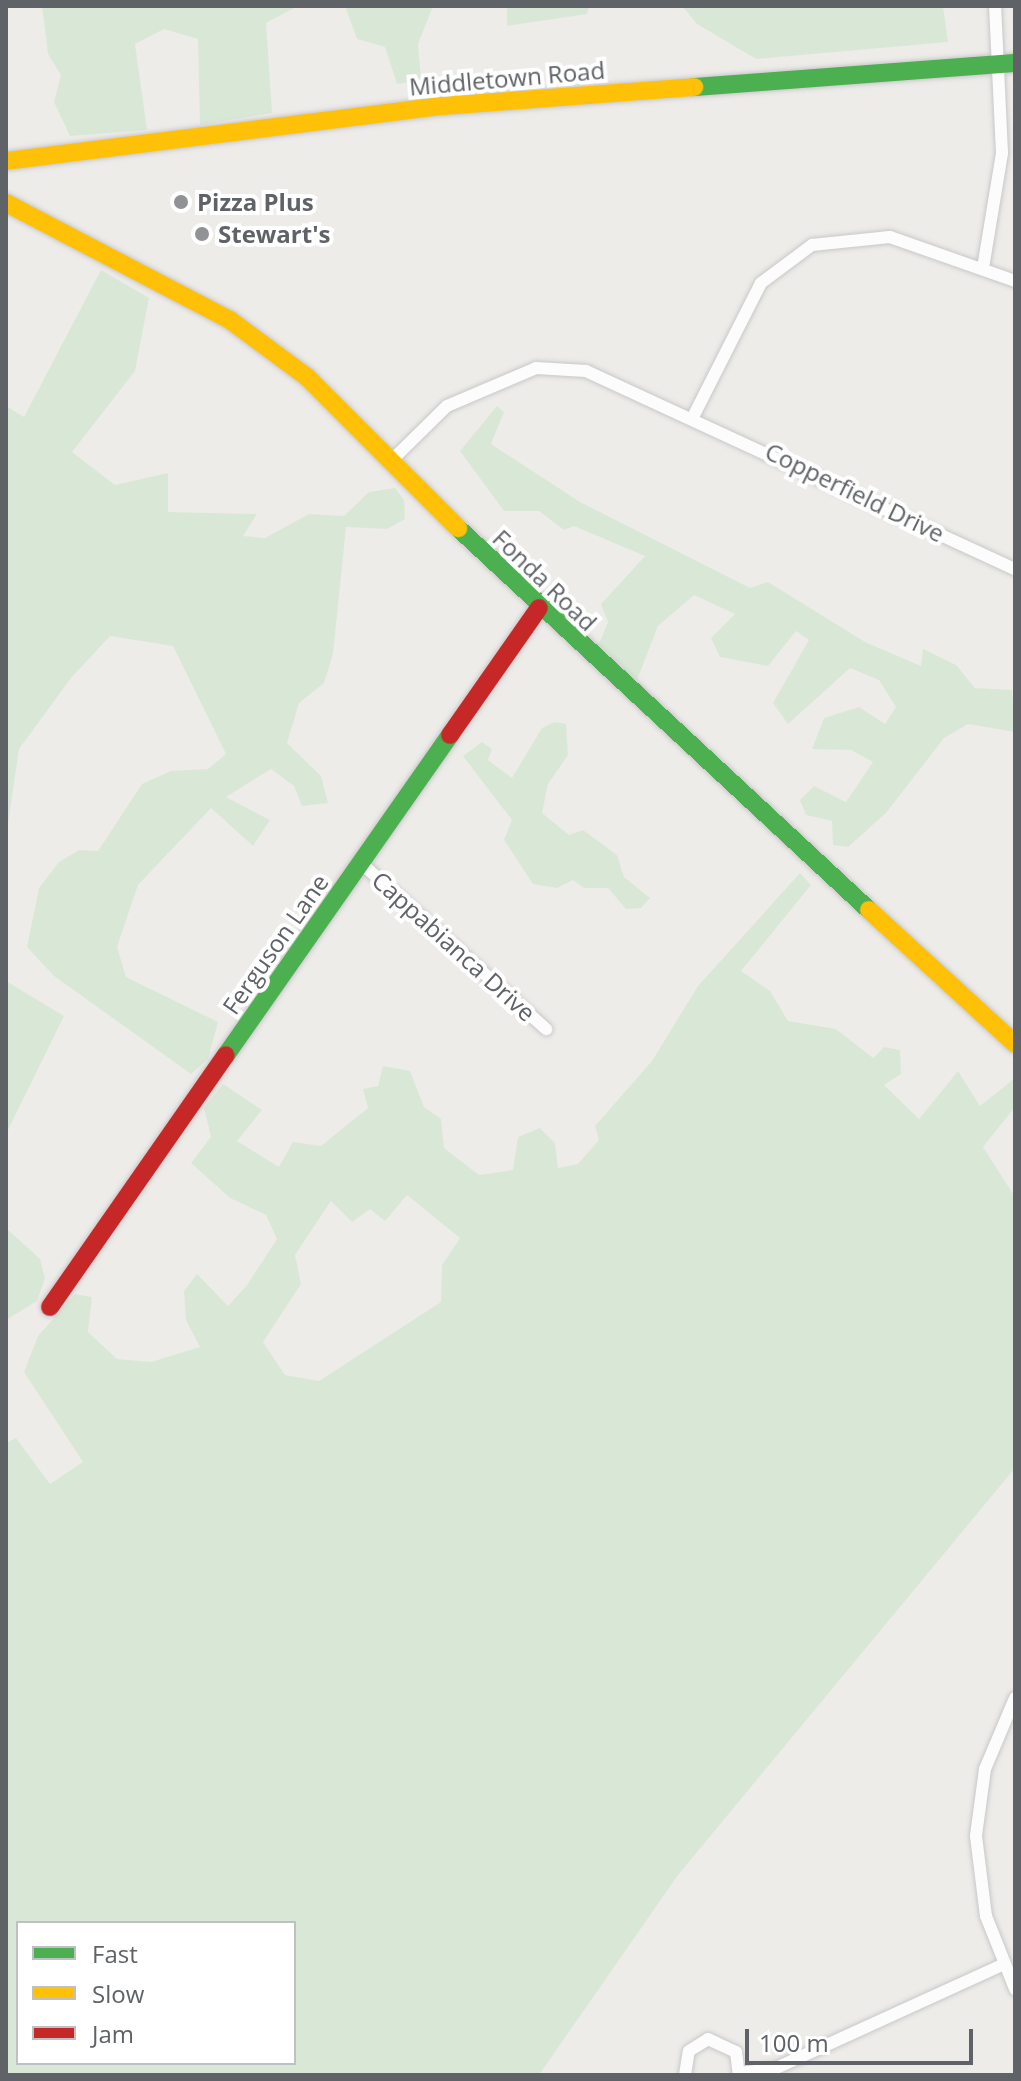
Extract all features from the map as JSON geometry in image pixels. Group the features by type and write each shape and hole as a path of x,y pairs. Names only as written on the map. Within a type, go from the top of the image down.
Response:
{"street":[{"path":"983,268 1002,153 995,6"},
{"name":"Middletown Road","path":"6,161 442,106 1015,63"},
{"name":"Fonda Road","path":"6,203 268,344 539,608 1015,1044"},
{"path":"694,415 761,283 812,245 890,237 1015,281"},
{"name":"Copperfield Drive","path":"391,461 447,406 536,368 586,371 694,415 1015,569"},
{"name":"Ferguson Lane","path":"50,1307 539,608"},
{"name":"Cappabianca Drive","path":"361,863 546,1029"},
{"path":"1015,1698 985,1769 976,1836 986,1916 1002,1965 1015,1989"},
{"path":"685,2075 689,2051 708,2039 736,2052 739,2074 774,2069 1002,1965"}],"green space":[{"path":"42,6 298,6 266,23 272,113 200,125 198,39 164,29 135,44 147,130 70,136 54,102 61,75 48,54"},
{"path":"345,6 433,6 418,44 421,80 397,84 385,47 357,39"},
{"path":"507,6 589,6 587,14 507,26"},
{"path":"682,6 943,6 948,42 756,59 697,24"},
{"path":"101,270 149,298 135,371 72,452 115,485 168,473 168,512 257,514 243,536 265,538 309,514 344,516 369,492 395,488 404,500 405,519 387,529 346,527 333,654 324,683 299,703 287,743 321,776 328,803 302,806 294,786 271,769 226,797 270,820 253,846 211,808 138,885 117,947 126,977 218,1022 208,1059 191,1074 54,976 27,947 39,888 59,862 79,850 98,851 142,784 171,771 208,769 226,754 173,646 110,636 71,678 19,749 6,838 6,406 24,417"},
{"path":"497,406 504,412 491,444 580,502 750,588 768,582 865,642 921,666 923,649 956,665 975,688 1012,690 1015,732 968,724 944,738 886,813 848,847 833,845 832,821 806,815 800,800 814,786 846,802 873,762 851,750 812,749 824,718 859,707 885,724 896,707 879,680 850,668 788,724 773,703 809,640 796,631 768,666 720,657 711,638 735,614 694,595 658,626 637,680 599,644 608,622 601,604 645,556 574,526 564,530 539,511 504,511 460,451"},
{"path":"554,722 566,724 568,755 548,784 542,813 569,835 583,830 617,855 624,877 650,898 641,908 626,909 608,888 584,888 573,880 557,888 533,884 504,840 512,820 463,756 482,742 492,749 488,760 512,778 542,728"},
{"path":"800,873 811,885 741,971 770,991 788,1021 836,1029 873,1058 884,1047 900,1050 901,1074 884,1085 919,1119 958,1071 980,1106 1015,1078 1015,1107 983,1147 1015,1197 1015,1468 678,1875 539,2075 6,2075 6,1443 16,1438 50,1484 83,1462 24,1372 38,1336 75,1294 92,1297 88,1332 117,1359 151,1362 200,1347 186,1320 184,1291 197,1274 228,1306 247,1285 277,1239 266,1215 230,1198 191,1163 211,1137 204,1108 223,1084 262,1110 237,1141 279,1167 293,1142 321,1146 368,1108 363,1089 378,1086 383,1066 410,1071 424,1107 441,1119 444,1148 479,1175 513,1170 518,1137 540,1128 555,1143 558,1168 578,1164 599,1140 595,1126 652,1061 698,986","holes":["407,1195 460,1238 442,1265 441,1302 319,1381 285,1375 263,1342 301,1284 295,1255 331,1201 352,1222 370,1209 385,1221"]},
{"path":"6,981 64,1016 6,1134"},
{"path":"6,1228 40,1259 45,1278 37,1301 6,1320"}],"traffic: fast":[{"path":"694,87 1015,63"},
{"path":"458,528 869,910"},
{"path":"226,1055 450,735"}],"traffic: slow":[{"path":"6,161 442,106 694,87"},
{"path":"6,203 230,320 307,377 458,528"},
{"path":"869,910 1015,1044"}],"traffic: jam":[{"path":"450,735 539,608"},
{"path":"50,1307 226,1055"}],"place":[{"name":"Pizza Plus","path":"181,202"},
{"name":"Stewart's","path":"202,234"}]}
